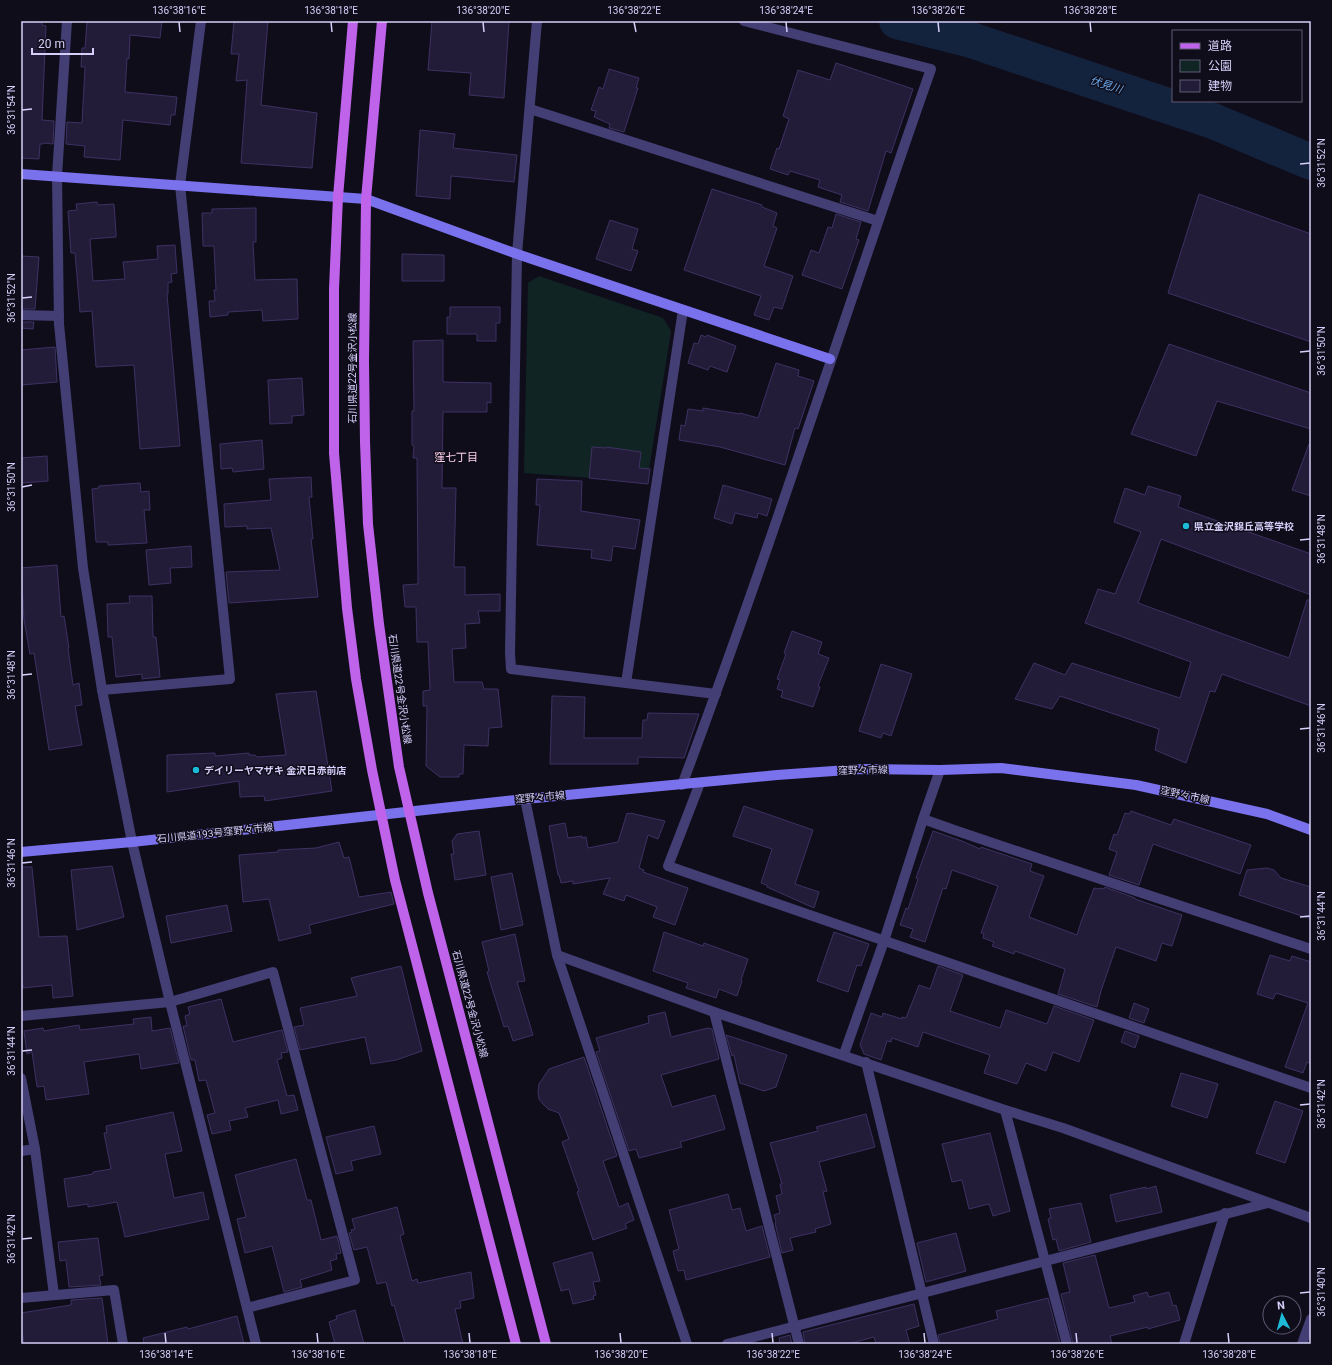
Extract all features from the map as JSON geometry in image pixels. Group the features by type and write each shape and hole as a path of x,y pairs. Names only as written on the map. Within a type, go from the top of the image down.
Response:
{"main road":[{"name":"石川県道22号金沢小松線","path":"353,21 338,197 334,289 334,453 347,608 356,679 372,770 395,880 516,1344"},
{"name":"石川県道22号金沢小松線","path":"382,21 366,199 364,361 368,524 379,624 399,767 428,893 546,1344"},
{"path":"21,174 366,199 517,254 830,359"},
{"name":"窪野々市線","path":"409,810 777,775 862,769 940,770 1002,768 1136,785 1267,814 1311,830"},
{"name":"石川県道193号窪野々市線","path":"21,852 132,842 409,810"}],"street":[{"path":"67,21 57,176 60,316 83,568 102,690 132,842 170,1002 256,1344"},
{"path":"102,690 230,679 180,185 201,21"},
{"path":"537,21 517,254 510,645 511,669 716,694"},
{"path":"682,784 716,694 931,69 744,21"},
{"path":"530,108 878,221"},
{"path":"626,683 683,310"},
{"path":"21,315 60,316"},
{"path":"844,1054 884,940 940,770"},
{"path":"700,783 668,866 1311,1088"},
{"path":"526,799 557,955 687,1344"},
{"path":"923,818 994,844 1311,949"},
{"path":"557,955 714,1012 844,1054 1005,1110 1062,1128 1311,1218"},
{"path":"21,1016 170,1002 273,972 355,1280 247,1308"},
{"path":"714,1012 799,1344"},
{"path":"866,1062 934,1344"},
{"path":"21,1078 35,1149 54,1295"},
{"path":"1005,1110 1067,1344"},
{"path":"21,1151 35,1149"},
{"path":"727,1344 1268,1203"},
{"path":"1184,1344 1225,1213"},
{"path":"21,1298 114,1290 123,1344"},
{"path":"1302,1344 1311,1319"}],"green space":[{"path":"539,276 663,318 671,331 647,482 524,473 528,283"}],"building":[{"path":"21,21 42,21 42,25 46,26 42,120 54,121 53,144 40,144 39,159 21,158"},
{"path":"87,21 162,21 160,38 130,35 125,92 177,97 175,115 171,115 170,125 123,120 120,160 84,157 85,146 66,144 67,122 82,123 85,67 81,67 82,48 85,48"},
{"path":"234,21 268,21 261,105 317,113 312,168 241,163 247,80 236,81 239,54 231,54"},
{"path":"432,21 509,21 504,98 469,95 471,73 428,70"},
{"path":"836,63 913,89 891,153 886,151 868,211 840,202 842,195 818,187 820,180 790,171 788,175 770,169 777,148 779,149 789,119 783,116 798,70 830,80"},
{"path":"609,69 639,78 636,88 638,88 624,132 609,128 610,124 594,117 596,111 591,110 599,87 603,89"},
{"path":"420,130 455,134 453,148 517,155 514,182 451,176 450,199 416,196"},
{"path":"712,189 762,205 762,207 777,213 773,226 777,228 764,266 793,276 782,309 774,307 769,320 754,315 761,296 684,270"},
{"path":"1199,194 1311,234 1311,342 1168,293"},
{"path":"97,202 98,205 114,204 116,237 90,239 93,281 125,279 123,262 158,259 157,246 175,245 177,273 171,274 172,282 168,283 167,294 180,446 140,449 134,365 96,367 92,311 80,312 75,253 71,253 68,211 77,210 76,204"},
{"path":"256,208 256,242 253,242 255,280 297,279 298,319 263,321 262,310 228,312 228,315 210,317 209,301 215,301 214,290 216,290 214,246 203,246 202,213 212,213 212,209"},
{"path":"836,214 861,222 856,239 859,240 842,289 802,275 811,250 819,253 828,227 832,228"},
{"path":"610,220 638,229 632,249 638,251 631,271 596,259"},
{"path":"402,254 444,255 444,281 402,281"},
{"path":"21,256 39,257 35,309 21,309"},
{"path":"450,307 500,307 500,323 496,323 496,341 477,341 477,334 447,334 447,317 450,317"},
{"path":"21,322 34,322 33,329 21,328"},
{"path":"701,335 706,337 707,335 736,346 727,372 710,366 708,370 688,363 694,343 698,344"},
{"path":"443,340 443,382 491,383 491,403 487,402 487,412 443,412 442,488 456,488 454,567 465,567 465,595 500,594 500,611 478,611 480,623 465,624 466,648 452,649 454,682 482,682 484,689 498,689 502,727 489,728 488,746 464,745 463,774 459,774 459,777 440,777 426,766 427,706 423,706 423,691 430,690 428,642 417,642 416,607 405,607 403,585 418,584 417,458 413,458 414,446 412,445 412,411 414,411 413,341"},
{"path":"1169,344 1311,393 1311,429 1217,401 1196,456 1131,434"},
{"path":"55,347 57,382 21,385 21,350"},
{"path":"776,363 799,370 798,376 814,381 798,429 795,428 785,465 720,447 679,440 681,425 685,426 688,409 703,411 703,408 740,413 758,418"},
{"path":"302,378 304,415 292,416 292,423 270,424 268,380"},
{"path":"262,440 264,469 233,472 232,468 221,469 220,444"},
{"path":"1309,444 1311,444 1311,496 1292,490"},
{"path":"592,447 606,447 641,452 639,468 650,469 648,484 589,478"},
{"path":"47,456 48,481 21,483 21,458"},
{"path":"311,477 312,497 309,497 313,539 311,539 318,597 229,603 226,572 280,570 271,528 247,529 247,526 225,527 224,504 271,500 269,479"},
{"path":"537,479 582,481 581,511 640,520 635,549 613,546 611,561 591,558 592,550 537,545 540,505 536,505"},
{"path":"140,483 141,492 149,491 150,510 144,510 147,543 108,545 108,542 96,542 92,489 99,488 99,486"},
{"path":"723,485 772,499 767,516 758,513 757,518 735,513 732,524 714,518"},
{"path":"1148,486 1181,496 1178,507 1311,554 1311,595 1161,539 1138,603 1289,658 1307,600 1311,600 1311,706 1222,674 1215,692 1210,691 1186,763 1155,750 1159,729 1060,696 1052,709 1015,699 1034,663 1065,675 1072,663 1180,698 1191,662 1085,623 1098,589 1115,594 1141,532 1114,522 1125,488 1145,495"},
{"path":"191,546 192,567 170,568 171,583 149,585 146,550"},
{"path":"57,565 61,617 64,616 73,685 79,683 82,705 75,706 82,745 49,750 34,653 30,654 24,620 21,568"},
{"path":"129,596 152,596 153,637 156,637 160,677 142,679 142,674 116,677 112,637 108,637 107,604 130,603"},
{"path":"792,631 822,642 818,654 829,658 818,686 820,687 813,707 781,697 783,691 777,689 780,680 777,679"},
{"path":"881,664 912,674 891,736 883,733 881,738 859,731"},
{"path":"316,691 332,791 265,801 264,796 240,797 239,781 167,792 167,755 215,753 215,756 249,753 249,755 255,755 257,757 286,755 276,694"},
{"path":"552,696 585,697 584,738 642,738 643,720 647,720 648,713 699,714 684,758 638,757 638,764 550,764"},
{"path":"744,806 813,830 795,884 819,892 814,908 761,883 772,849 733,836"},
{"path":"1131,811 1171,825 1174,819 1251,845 1240,874 1153,844 1139,885 1109,875 1117,852 1109,849 1114,834 1117,835 1125,813 1129,814"},
{"path":"627,813 665,821 658,839 648,835 639,868 644,870 643,872 688,888 675,925 653,917 657,907 626,895 624,901 603,894 610,878 573,884 573,881 561,883 558,875 549,826 565,823 568,838 582,836 582,838 586,837 588,848 618,842"},
{"path":"479,831 486,875 455,880 451,854 454,854 452,841 457,834"},
{"path":"933,831 980,849 981,847 1032,864 1030,871 1044,876 1029,917 1077,935 1094,888 1104,889 1105,887 1182,915 1172,946 1162,943 1156,961 1116,947 1097,1007 1058,994 1065,969 1015,951 1014,954 992,946 994,942 983,938 984,934 981,933 998,886 952,870 946,889 943,888 925,942 910,937 913,929 900,925 906,908 908,909 918,879 916,878"},
{"path":"339,842 344,858 349,857 359,897 391,892 394,904 309,925 311,933 279,941 269,899 243,902 239,855 278,852 278,850 316,848"},
{"path":"112,866 124,917 77,930 71,870"},
{"path":"21,867 32,867 39,937 67,936 73,996 53,998 52,985 23,988 21,971"},
{"path":"1267,868 1274,870 1281,878 1311,887 1311,919 1239,895 1247,870"},
{"path":"512,873 523,925 501,930 491,877"},
{"path":"227,905 232,931 171,943 166,916"},
{"path":"664,932 703,946 704,943 748,959 737,996 719,989 716,998 686,988 688,983 653,971"},
{"path":"834,932 869,944 861,966 857,965 848,992 817,981"},
{"path":"515,934 525,981 517,982 533,1035 513,1041 508,1026 504,1027 487,972 489,971 482,942"},
{"path":"1270,955 1290,961 1292,956 1311,962 1311,1064 1307,1062 1303,1073 1285,1067 1308,1003 1276,993 1273,999 1257,994"},
{"path":"401,966 422,1051 396,1060 371,1064 365,1037 300,1050 294,1027 304,1025 300,1008 357,996 351,978"},
{"path":"938,966 963,975 950,1011 1000,1028 1006,1010 1047,1024 1054,1006 1094,1020 1079,1062 1053,1052 1046,1071 1026,1063 1017,1084 984,1073 990,1055 923,1032 918,1047 892,1038 891,1042 887,1041 881,1060 864,1054 860,1045 871,1013 882,1017 883,1013 902,1019 902,1017 906,1018 919,985 930,989"},
{"path":"221,999 233,1042 282,1030 288,1052 281,1053 282,1058 277,1060 287,1096 294,1095 298,1110 281,1114 278,1100 245,1108 248,1117 229,1121 231,1130 212,1134 207,1115 215,1113 206,1080 199,1081 195,1060 191,1060 183,1026 187,1026 185,1016 190,1014 188,1007"},
{"path":"1134,1003 1149,1009 1144,1023 1129,1018"},
{"path":"665,1012 671,1037 708,1028 712,1029 719,1059 661,1075 672,1107 715,1095 725,1129 680,1142 682,1147 639,1158 636,1149 629,1151 596,1052 600,1051 596,1038 649,1023 648,1016"},
{"path":"151,1017 152,1031 170,1028 179,1063 141,1069 139,1054 84,1062 89,1094 46,1100 44,1086 37,1087 32,1052 27,1054 24,1031 43,1028 44,1031 79,1025 80,1030 134,1024 133,1019"},
{"path":"1125,1031 1139,1036 1135,1048 1121,1042"},
{"path":"726,1035 787,1055 776,1087 764,1091 740,1083 734,1055 732,1056"},
{"path":"584,1057 617,1156 603,1161 619,1207 628,1203 634,1220 625,1224 627,1228 593,1240 577,1192 579,1191 562,1142 569,1139 559,1113 548,1109 543,1104 539,1099 538,1092 539,1084 549,1069"},
{"path":"1181,1073 1218,1084 1207,1118 1171,1106"},
{"path":"1275,1101 1303,1111 1285,1163 1256,1153"},
{"path":"173,1112 182,1151 165,1154 174,1198 203,1192 209,1219 125,1237 117,1202 88,1207 88,1204 68,1207 64,1179 111,1169 104,1133 107,1133 106,1126"},
{"path":"866,1114 875,1147 819,1162 827,1191 823,1192 831,1224 815,1229 816,1232 790,1238 793,1250 782,1253 774,1215 780,1213 776,1196 782,1194 780,1184 782,1184 770,1143 818,1131 816,1127"},
{"path":"374,1126 381,1154 351,1161 353,1170 336,1174 326,1137"},
{"path":"990,1133 1010,1211 993,1216 989,1204 969,1209 962,1180 952,1182 942,1144"},
{"path":"296,1159 307,1200 311,1200 321,1240 337,1236 341,1253 336,1254 337,1259 330,1261 332,1270 300,1280 302,1287 284,1292 272,1246 245,1253 237,1219 246,1217 235,1175"},
{"path":"1156,1186 1162,1212 1116,1222 1110,1195"},
{"path":"728,1194 732,1210 740,1208 746,1231 762,1226 770,1257 686,1280 684,1270 678,1271 673,1251 679,1249 669,1210"},
{"path":"1081,1203 1091,1242 1059,1251 1056,1239 1053,1240 1048,1219 1051,1218 1049,1209"},
{"path":"397,1207 404,1234 400,1236 412,1281 417,1279 418,1283 471,1272 474,1298 460,1301 461,1308 455,1309 463,1344 405,1344 394,1305 392,1306 386,1282 377,1284 367,1247 354,1250 349,1233 352,1232 351,1230 355,1229 352,1219"},
{"path":"956,1233 966,1271 926,1282 917,1243"},
{"path":"98,1238 103,1275 99,1276 101,1285 69,1287 66,1260 60,1261 58,1242"},
{"path":"592,1252 600,1281 593,1282 596,1295 593,1296 594,1299 573,1304 569,1289 561,1291 553,1263"},
{"path":"1095,1255 1109,1308 1135,1302 1133,1296 1147,1292 1149,1297 1169,1292 1173,1306 1176,1305 1180,1320 1148,1329 1148,1327 1110,1336 1112,1344 1073,1344 1061,1294 1070,1292 1063,1263"},
{"path":"102,1298 108,1344 24,1344 21,1313 71,1305 71,1300"},
{"path":"1048,1298 1060,1344 940,1344 938,1335 998,1319 996,1311"},
{"path":"914,1304 919,1326 906,1330 910,1344 876,1344 874,1337 848,1344 805,1344 803,1332"},
{"path":"355,1310 364,1344 335,1344 329,1322 337,1319 336,1316"},
{"path":"237,1316 244,1344 144,1344 143,1338 187,1327 188,1329"},
{"path":"790,1335 792,1344 780,1344 779,1338"}],"waterway":[{"name":"伏見川","path":"897,21 968,39 1213,121 1311,162"}],"place":[{"name":"県立金沢錦丘高等学校","path":"1186,526"},
{"name":"デイリーヤマザキ 金沢日赤前店","path":"196,770"}],"district":[{"name":"窪七丁目","path":"456,457"}]}
